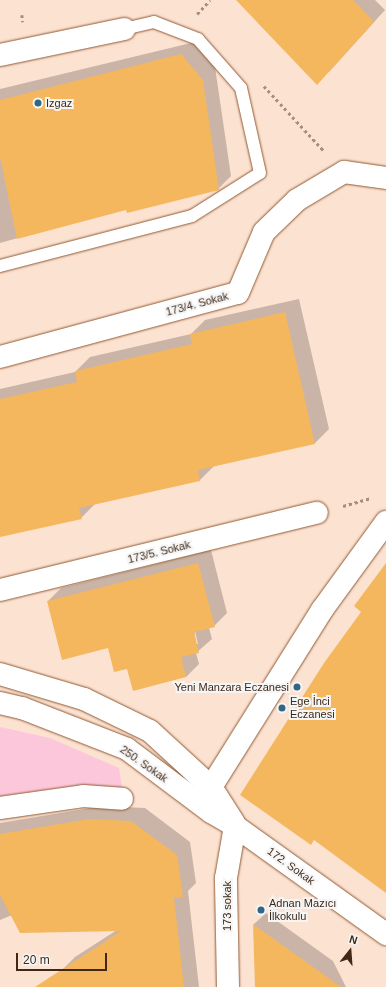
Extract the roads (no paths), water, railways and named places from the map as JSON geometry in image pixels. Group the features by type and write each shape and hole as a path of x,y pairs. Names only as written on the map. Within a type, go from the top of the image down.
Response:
{"street":[{"path":"0,55 124,29"},
{"name":"173/4. Sokak","path":"0,357 238,293 264,232 297,200 344,172 386,178"},
{"name":"173/5. Sokak","path":"0,590 317,513"},
{"path":"211,787 322,610 386,522"},
{"path":"0,674 84,699 150,731 211,787 235,826"},
{"name":"250. Sokak","path":"0,703 22,708 127,749 212,812 235,826"},
{"path":"0,808 83,796 122,799"},
{"name":"172. Sokak","path":"235,826 386,934"},
{"name":"173 sokak","path":"228,987 226,878 235,826"}],"lane":[{"path":"0,266 192,216 260,174 241,88 198,38 154,22 124,29"}],"place":[{"name":"Izgaz","path":"38,103"},
{"name":"Yeni Manzara Eczanesi","path":"297,687"},
{"name":"Ege İnci Eczanesi","path":"282,708"},
{"name":"Adnan Mazıcı İlkokulu","path":"261,910"}]}
